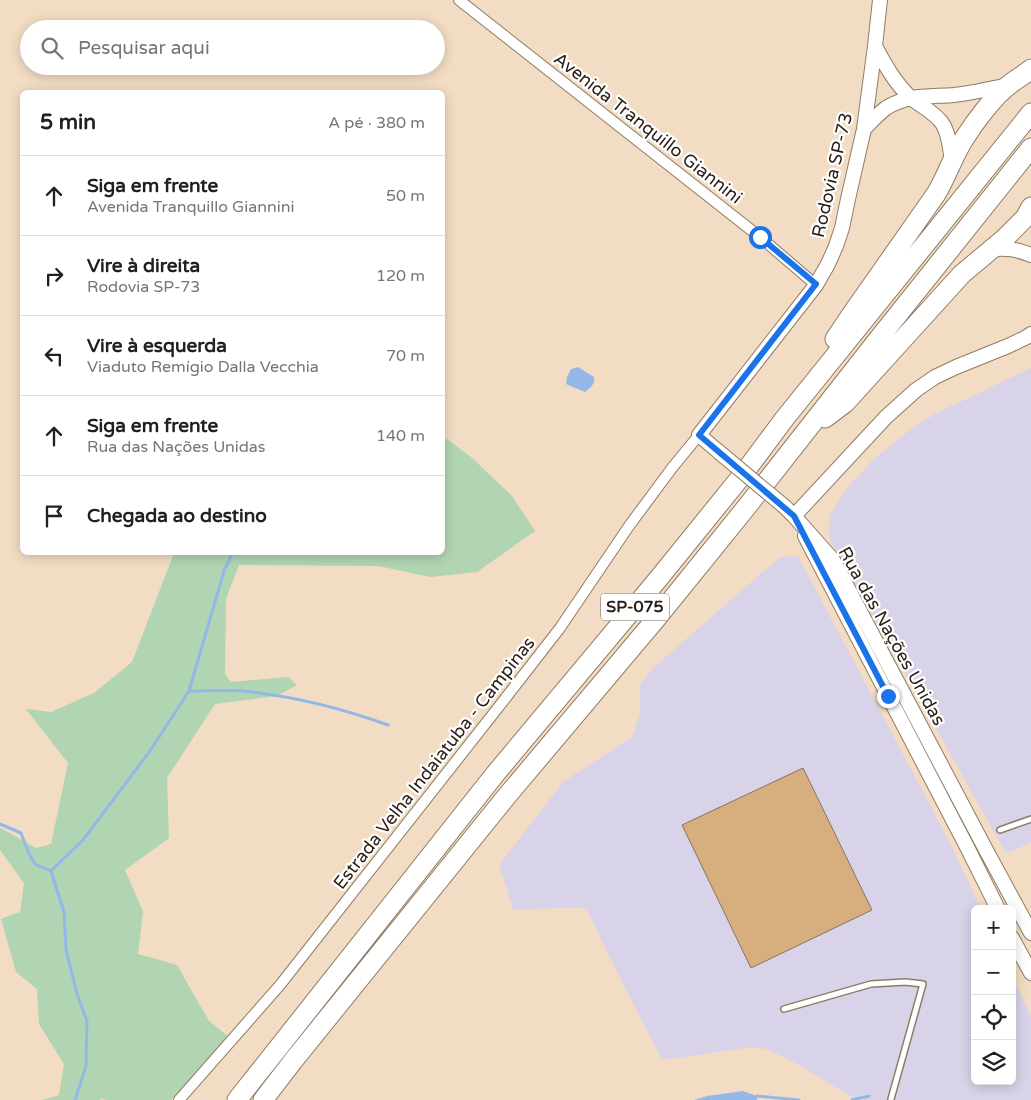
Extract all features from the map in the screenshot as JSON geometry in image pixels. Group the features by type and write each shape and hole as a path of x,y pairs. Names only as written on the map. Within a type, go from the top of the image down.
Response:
{"highway":[{"path":"785,418 849,318 936,194 964,139 978,118 1008,85 1031,69"},
{"name":"SP-075","path":"237,1100 496,773 660,578 744,473 785,418 1031,113"},
{"name":"SP-075","path":"263,1100 506,797 746,509 1031,148"},
{"path":"806,432 845,403 962,274 1025,218 1031,207"}],"main road":[{"name":"Rodovia SP-73","path":"699,435 816,284 836,246 842,228 864,129 876,46 880,0"},
{"path":"876,46 889,71 911,97 932,113 942,124 948,137 952,161"},
{"path":"864,129 887,108 911,97 961,94 1008,85"},
{"path":"992,249 1008,248 1031,255"},
{"path":"699,435 790,511 916,390 935,377 1008,346 1031,334"},
{"name":"Rua das Nações Unidas","path":"790,511 996,905"},
{"name":"Rua das Nações Unidas","path":"790,511 833,560 1031,932"},
{"path":"1016,946 1031,974"}],"street":[{"name":"Avenida Tranquillo Giannini","path":"458,0 816,284"},
{"name":"Estrada Velha Indaiatuba - Campinas","path":"179,1100 280,985 497,709 560,628 629,526 699,435"}],"lane":[{"path":"1000,830 1031,819"},
{"path":"784,1009 871,984 905,982 923,984 891,1098"}],"shaded area":[{"path":"1031,368 1031,843 1006,853 830,540 829,527 830,515 847,488 871,462 902,436 937,413"},
{"path":"798,556 949,841 979,905 971,905 971,1085 1016,1085 1016,984 1031,1016 1031,1100 857,1100 794,1062 766,1049 752,1047 662,1060 586,908 513,909 499,865 563,782 632,737 640,714 640,684 652,669 780,557"}],"green space":[{"path":"445,438 471,457 512,496 535,531 477,572 431,577 378,566 239,565 226,599 225,674 231,682 288,677 297,685 277,696 215,704 167,778 169,838 125,870 143,911 138,954 177,965 209,1021 230,1038 171,1100 42,1100 59,1095 64,1064 39,1024 37,989 16,972 1,919 20,912 24,883 0,850 0,828 36,848 51,844 68,763 26,709 51,712 94,693 132,662 173,555 445,555"}],"water":[{"path":"578,367 594,377 593,384 585,392 566,384 571,369"},
{"path":"743,1091 757,1096 757,1100 694,1100 707,1096"}],"building":[{"path":"803,768 872,910 751,968 682,825"}],"waterway":[{"path":"51,871 83,840 150,751 189,691 224,571 232,555"},
{"path":"189,691 243,691 298,699 352,713 388,725"},
{"path":"0,824 21,833 35,864 51,871 64,912 66,950 77,994 87,1021 86,1066 75,1100"},
{"path":"757,1096 799,1100"},
{"path":"852,1100 869,1096"}],"route":[{"path":"760,237 816,284 699,435 794,516 888,696"}]}
